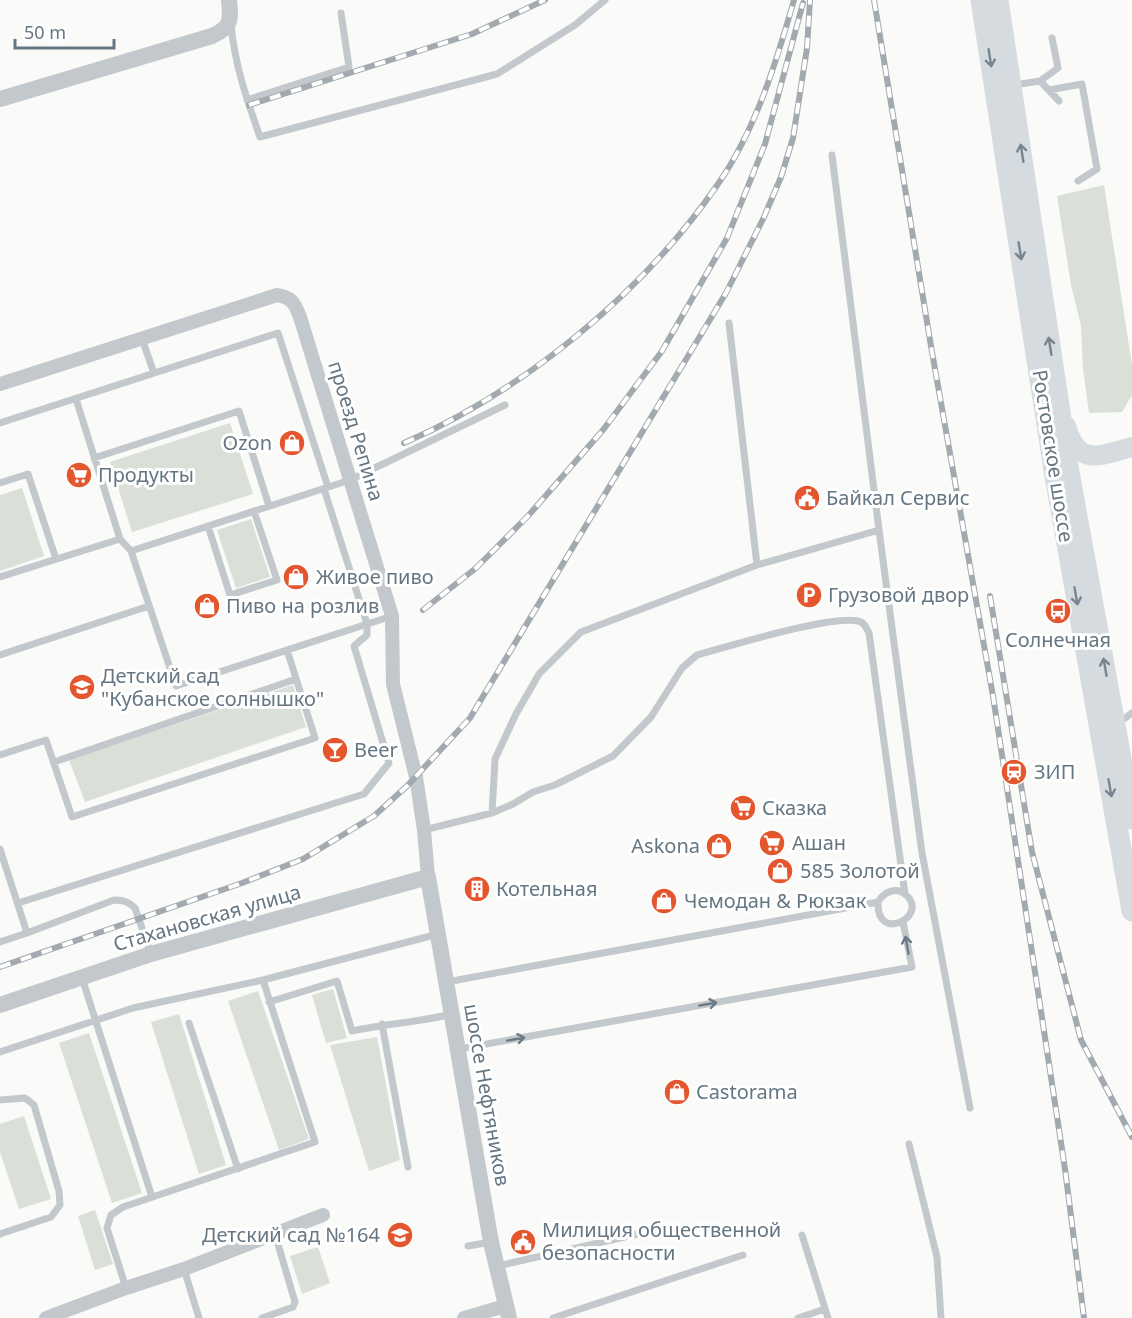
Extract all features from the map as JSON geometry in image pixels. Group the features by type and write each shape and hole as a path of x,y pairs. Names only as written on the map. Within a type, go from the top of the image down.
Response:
{"main road":[{"name":"Ростовское шоссе","path":"981,0 1062,474 1132,911"},
{"name":"Ростовское шоссе","path":"999,0 1059,404 1062,474 1124,719 1132,819"},
{"path":"1059,404 1073,445 1082,452 1099,456 1132,447"},
{"path":"1062,474 1132,454"}],"street":[{"path":"0,99 212,36 228,26 231,18 229,0"},
{"name":"проезд Репина","path":"0,384 277,295 287,296 294,302 392,616 393,684 416,777 428,877"},
{"name":"шоссе Нефтяников","path":"428,877 491,1242 507,1312"},
{"name":"Стахановская улица","path":"0,1005 151,954 428,877"},
{"path":"46,1318 184,1269 324,1215"},
{"path":"465,1318 507,1312"}],"lane":[{"path":"231,18 233,45 247,100 260,137 497,74 575,25 605,0"},
{"path":"247,100 350,67 341,13"},
{"path":"1011,85 1040,81 1058,68 1052,38"},
{"path":"1040,81 1059,101"},
{"path":"1049,90 1082,84 1097,169 1078,181"},
{"path":"832,155 922,853 970,1107"},
{"path":"729,323 758,565"},
{"path":"0,423 278,333 367,624 367,635 354,646 389,763 364,794 18,903"},
{"path":"142,338 154,373"},
{"path":"76,399 120,539 131,551 176,686 392,616"},
{"path":"131,551 350,480 505,405"},
{"path":"94,458 239,411 269,506"},
{"path":"0,483 28,474 56,559"},
{"path":"208,526 230,595 277,580 254,511"},
{"path":"492,813 495,759 516,714 539,674 581,633 758,565 879,530"},
{"path":"0,577 120,539"},
{"path":"0,655 149,606"},
{"path":"424,830 492,813 613,756 651,717 682,668 698,655 818,623 861,622 866,626 870,642 905,894"},
{"path":"0,755 46,740 72,818 315,738 287,650"},
{"path":"54,762 296,680"},
{"path":"0,849 27,933"},
{"path":"890,891 905,894 912,908 909,916 903,922 887,923 881,918 878,910 878,902 882,895 890,891"},
{"path":"0,942 114,900 122,900 135,908 151,954"},
{"path":"447,982 878,902"},
{"path":"459,1049 912,968 903,922"},
{"path":"0,1052 133,1008 263,981 438,934"},
{"path":"82,978 152,1197"},
{"path":"126,1288 107,1228 111,1215 123,1207 315,1142 263,981"},
{"path":"269,1002 337,981 352,1031 382,1024 433,1019 453,1013"},
{"path":"189,1023 238,1169"},
{"path":"382,1024 408,1167"},
{"path":"0,1100 25,1098 34,1105 59,1191 60,1205 51,1217 0,1234"},
{"path":"909,1144 937,1257 941,1318"},
{"path":"496,1266 655,1230"},
{"path":"262,1318 293,1307 296,1302 275,1234"},
{"path":"802,1235 828,1318"},
{"path":"468,1246 491,1242"},
{"path":"553,1318 743,1255"},
{"path":"184,1269 199,1318"},
{"path":"798,1318 825,1309"}],"shaded area":[{"path":"1104,185 1132,365 1132,395 1122,412 1089,413 1083,369 1081,326 1071,285 1057,196"},
{"path":"230,423 253,494 132,532 110,462"},
{"path":"22,488 44,556 0,571 0,495"},
{"path":"251,519 270,577 236,588 217,530"},
{"path":"293,685 306,727 85,802 69,760"},
{"path":"333,989 347,1038 326,1043 312,995"},
{"path":"258,991 309,1139 279,1150 228,1001"},
{"path":"179,1014 226,1165 199,1174 151,1022"},
{"path":"89,1033 142,1193 112,1203 59,1043"},
{"path":"377,1037 400,1160 369,1171 330,1045"},
{"path":"24,1116 51,1199 19,1209 0,1152 0,1124"},
{"path":"95,1210 113,1264 95,1270 78,1216"},
{"path":"318,1247 330,1283 302,1294 290,1256"}],"railway":[{"path":"249,105 472,34 545,0"},
{"path":"404,443 494,396 537,366 618,300 654,263 688,224 718,184 743,141 764,95 794,0"},
{"path":"0,967 242,883 303,859 374,816 407,786 470,718 726,293 764,217 781,177 793,138 807,48 810,0"},
{"path":"874,0 932,352 993,696 1065,1169 1084,1318"},
{"path":"423,610 476,568 528,516 603,430 662,351 727,238 765,144 803,3"},
{"path":"990,596 1032,852 1081,1040 1132,1137"}],"place":[{"name":"Ozon","path":"292,443"},
{"name":"Продукты","path":"79,475"},
{"name":"Байкал Сервис","path":"807,498"},
{"name":"Живое пиво","path":"296,577"},
{"name":"Грузовой двор","path":"809,595"},
{"name":"Пиво на розлив","path":"207,606"},
{"name":"Солнечная","path":"1058,611"},
{"name":"Детский сад \"Кубанское солнышко\"","path":"82,687"},
{"name":"Beer","path":"335,750"},
{"name":"ЗИП","path":"1014,772"},
{"name":"Сказка","path":"743,808"},
{"name":"Ашан","path":"772,843"},
{"name":"Askona","path":"719,846"},
{"name":"585 Золотой","path":"780,871"},
{"name":"Котельная","path":"477,889"},
{"name":"Чемодан & Рюкзак","path":"664,901"},
{"name":"Castorama","path":"677,1092"},
{"name":"Детский сад №164","path":"400,1235"},
{"name":"Милиция общественной безопасности","path":"523,1242"}]}
